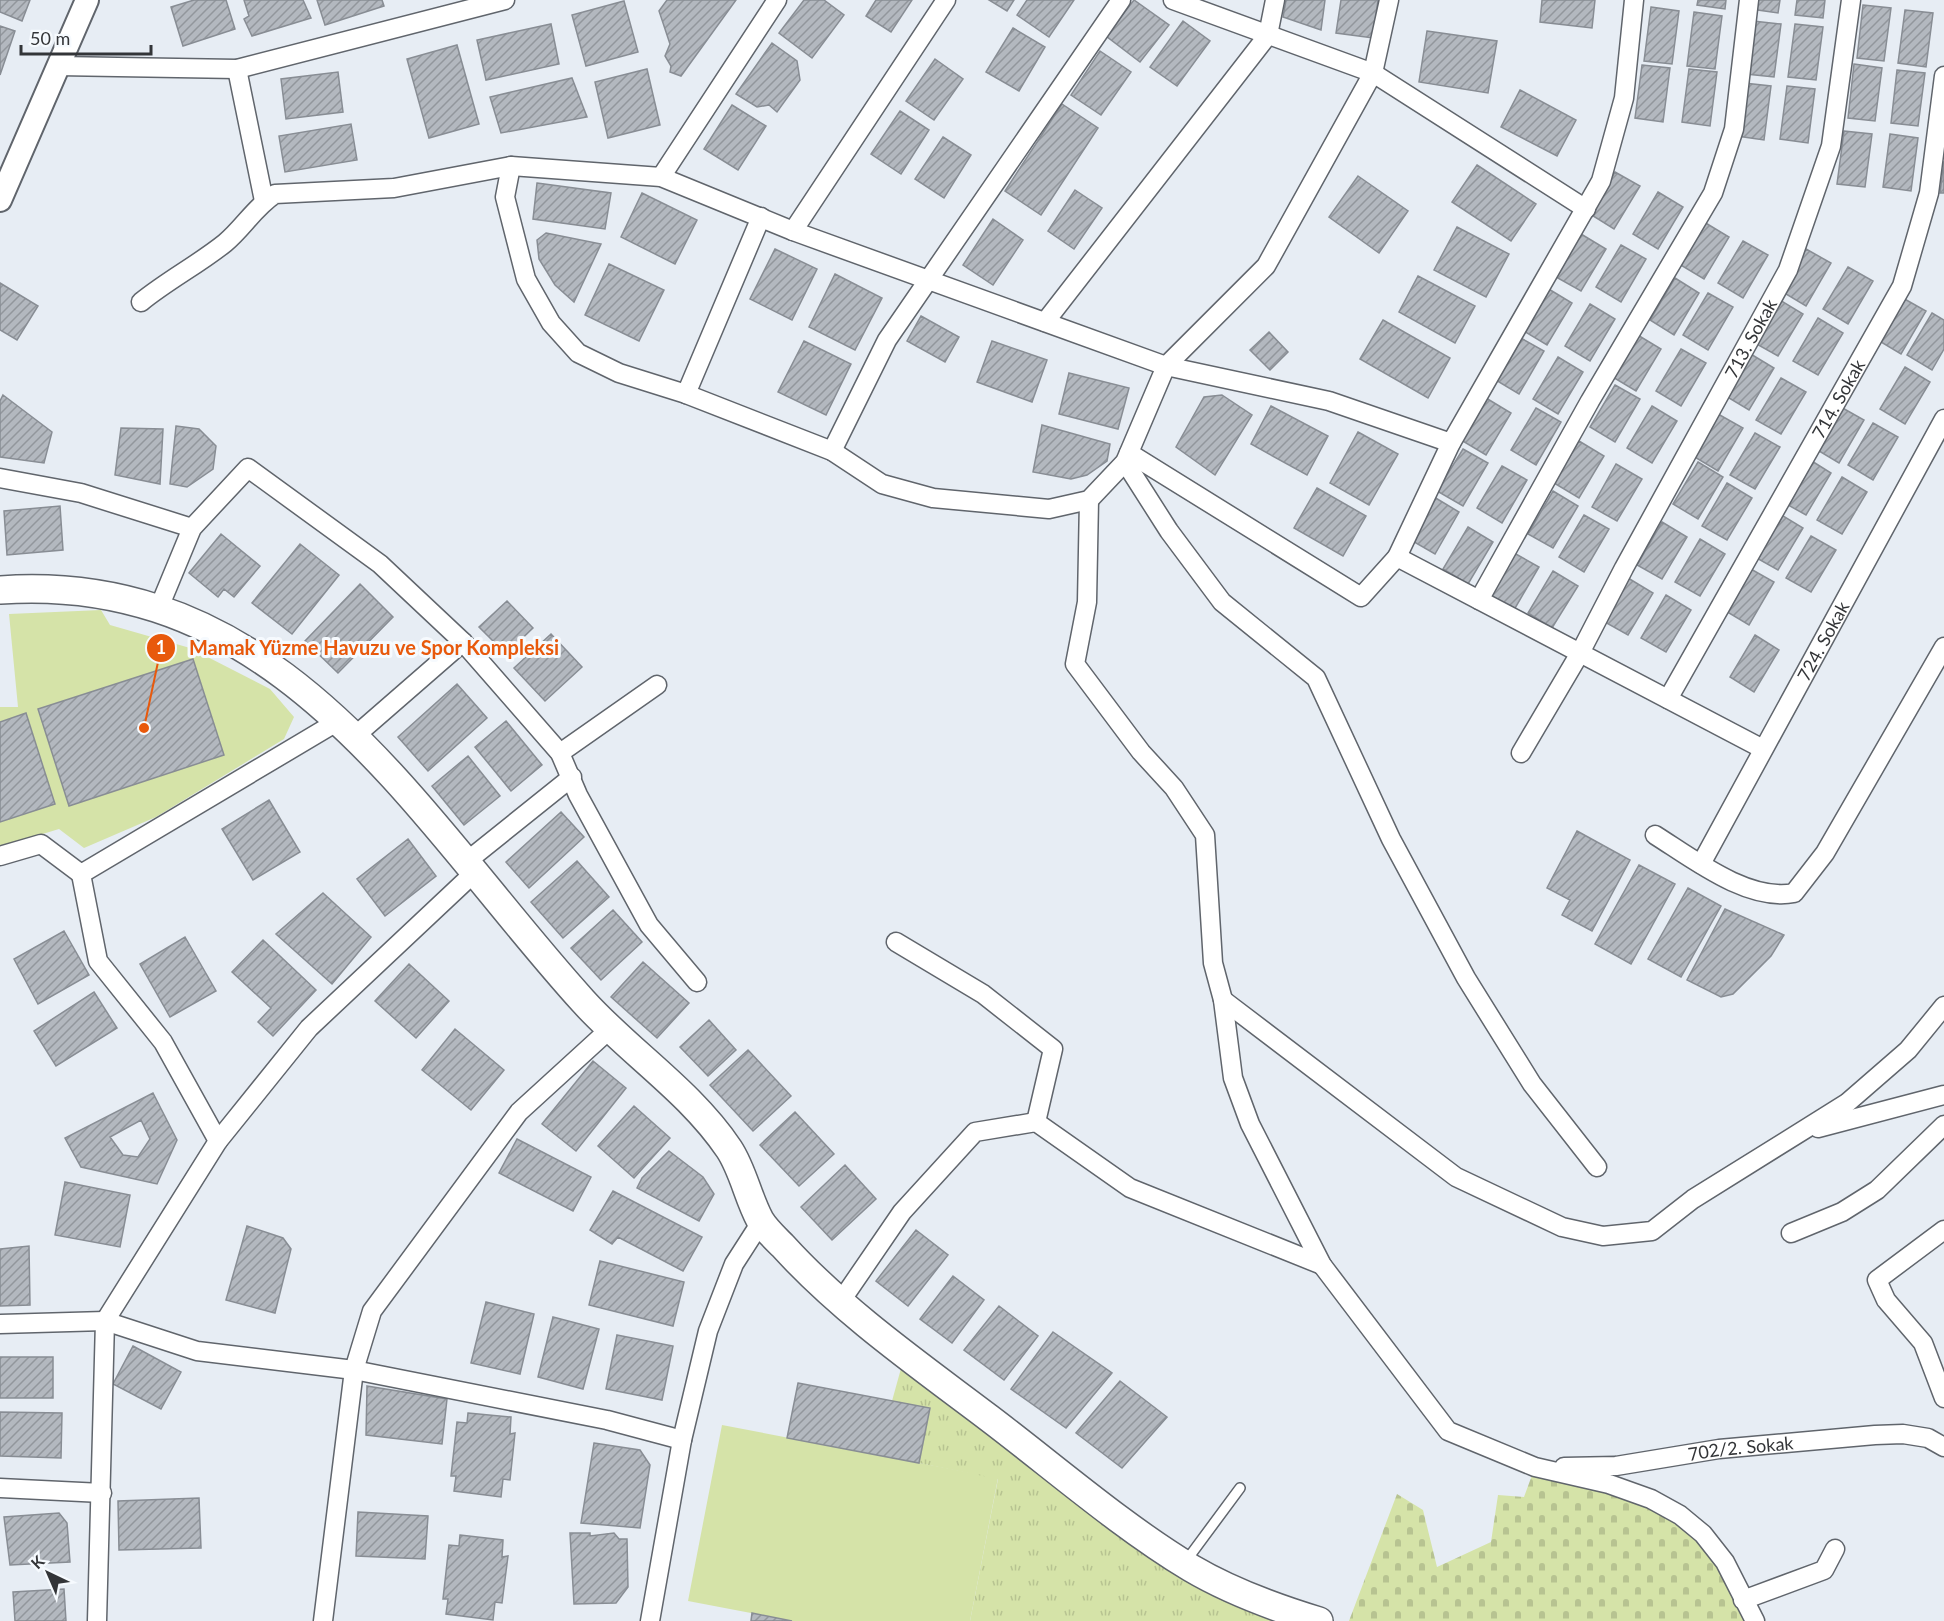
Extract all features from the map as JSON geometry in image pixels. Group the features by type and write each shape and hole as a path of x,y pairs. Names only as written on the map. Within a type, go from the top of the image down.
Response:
{"main road":[{"path":"0,590 27,588 98,594 158,610 221,636 277,669 347,728 471,867 585,1004 696,1108 731,1151 761,1222 786,1251 898,1349 1140,1533 1184,1563 1251,1597 1319,1621"}],"street":[{"path":"0,200 87,0"},
{"path":"58,66 237,69 484,2 505,0"},
{"path":"661,177 777,0"},
{"path":"793,231 946,0"},
{"path":"832,450 887,340 1121,0"},
{"path":"1173,0 1373,73 1586,209"},
{"path":"1045,322 1268,35 1275,0"},
{"path":"512,166 505,197 526,279 551,323 578,353 619,374 686,394 832,450 882,484 933,498 1049,509 1089,500 1127,458 1166,366 1266,266 1373,73 1389,0"},
{"path":"1127,458 1361,597 1397,557 1450,443 1601,182 1624,98 1634,0"},
{"path":"1479,600 1590,401 1713,193 1734,129 1749,0"},
{"name":"713. Sokak","path":"1521,753 1580,653 1630,557 1788,270 1831,146 1851,0"},
{"path":"237,69 264,201"},
{"name":"714. Sokak","path":"1668,699 1902,286 1929,193 1944,76"},
{"path":"141,302 166,282 225,243 264,201 275,195 394,188 512,166 661,177 793,231 1166,366 1329,401 1450,443"},
{"path":"686,394 761,218"},
{"name":"724. Sokak","path":"1701,864 1944,419"},
{"path":"1127,458 1169,531 1222,602 1316,678 1391,839 1466,978 1532,1084 1597,1167"},
{"path":"158,610 192,528 248,468 380,564 463,642 560,753 578,795 649,925 697,982"},
{"path":"0,478 81,494 192,528"},
{"path":"1089,500 1087,602 1075,664 1141,752 1174,788 1205,836 1213,963 1223,1000 1233,1078 1250,1124 1322,1265 1448,1431 1535,1467 1609,1484 1651,1499 1680,1515 1703,1534 1725,1562 1755,1621"},
{"path":"1397,557 1763,749"},
{"path":"81,874 347,728 463,642"},
{"path":"1655,836 1726,880 1778,896 1794,893 1825,853 1944,647"},
{"path":"560,753 657,685"},
{"path":"98,1621 105,1321 218,1141 309,1028 471,867 572,777"},
{"path":"0,856 41,844 81,874 98,961 163,1042 218,1141"},
{"path":"896,942 983,994 1053,1050 1036,1122"},
{"path":"1223,1000 1456,1177 1562,1227 1603,1236 1652,1231 1693,1199 1847,1103 1908,1050 1944,1006"},
{"path":"322,1621 354,1370 372,1311 519,1112 611,1028"},
{"path":"1801,1133 1944,1095"},
{"path":"841,1301 902,1212 975,1132 1036,1122 1130,1188 1322,1265"},
{"path":"1791,1233 1842,1212 1877,1190 1944,1125"},
{"path":"650,1621 682,1440 708,1331 734,1264 761,1222"},
{"path":"1944,1230 1877,1280 1886,1300 1923,1343 1944,1398"},
{"path":"0,1324 105,1321 197,1351 354,1370 608,1420 682,1440"},
{"name":"702/2. Sokak","path":"1535,1467 1616,1466 1719,1449 1875,1435 1904,1434 1928,1438 1944,1447"},
{"path":"0,1488 102,1493"},
{"path":"1743,1600 1824,1570 1835,1549"}],"lane":[{"path":"1184,1563 1240,1488"}],"green space":[{"path":"101,610 110,625 190,648 270,689 294,717 284,739 156,817 84,848 59,829 0,847 0,707 18,707 9,614"},
{"path":"905,1354 1150,1540 1319,1621 970,1621 998,1479 919,1463 930,1409 892,1401"},
{"path":"722,1425 998,1478 970,1621 792,1621 688,1601"},
{"path":"1535,1467 1609,1484 1703,1534 1755,1621 1349,1621 1397,1494 1423,1510 1437,1567 1491,1542 1498,1495 1524,1497"}],"building":[{"path":"0,0 30,0 22,21 0,12"},
{"path":"194,0 226,0 235,29 183,46 171,7"},
{"path":"244,0 303,0 311,18 252,36 244,19 249,16"},
{"path":"317,0 382,0 384,6 325,25"},
{"path":"667,0 736,0 681,76 670,72 671,66 665,56 670,44 659,11"},
{"path":"804,0 824,0 844,15 812,58 779,33"},
{"path":"876,0 912,0 891,32 866,16"},
{"path":"989,0 1014,0 1007,11"},
{"path":"1027,0 1074,0 1049,37 1017,15"},
{"path":"1134,0 1169,25 1140,62 1106,36"},
{"path":"1286,0 1325,0 1321,30 1283,17"},
{"path":"1341,0 1378,0 1373,38 1336,33"},
{"path":"1542,0 1595,0 1592,28 1540,22"},
{"path":"1698,0 1726,0 1725,9 1697,5"},
{"path":"1752,0 1780,0 1778,13 1751,9"},
{"path":"1797,0 1825,0 1823,18 1795,15"},
{"path":"624,1 638,52 586,66 572,15"},
{"path":"1863,5 1891,8 1884,61 1857,58"},
{"path":"1651,7 1679,11 1672,64 1644,61"},
{"path":"1905,10 1933,13 1926,67 1898,63"},
{"path":"1694,12 1722,16 1715,69 1687,66"},
{"path":"1183,21 1210,41 1177,86 1150,67"},
{"path":"1753,21 1781,24 1774,77 1746,74"},
{"path":"551,24 559,64 486,80 477,40"},
{"path":"1795,24 1823,27 1816,80 1788,77"},
{"path":"0,26 15,31 0,75"},
{"path":"1013,28 1045,47 1019,91 986,72"},
{"path":"1427,31 1497,41 1488,93 1419,82"},
{"path":"772,43 797,61 800,80 777,112 769,105 757,107 736,94"},
{"path":"457,45 479,124 429,138 407,59"},
{"path":"1100,51 1131,72 1101,115 1071,95"},
{"path":"935,59 963,79 934,120 906,101"},
{"path":"1854,64 1882,68 1875,121 1848,118"},
{"path":"1642,65 1670,68 1663,122 1635,118"},
{"path":"647,69 660,125 608,138 595,82"},
{"path":"1689,69 1717,72 1710,126 1682,122"},
{"path":"1897,70 1925,73 1918,126 1891,123"},
{"path":"338,72 343,112 286,119 281,79"},
{"path":"572,78 587,117 501,133 490,97"},
{"path":"1744,83 1771,86 1764,140 1737,136"},
{"path":"1787,86 1815,89 1808,143 1780,139"},
{"path":"1520,90 1576,120 1557,156 1501,127"},
{"path":"1062,104 1098,128 1041,215 1005,191"},
{"path":"732,105 766,126 738,170 704,149"},
{"path":"900,111 929,130 901,174 871,154"},
{"path":"351,124 357,160 285,172 279,136"},
{"path":"1844,131 1872,134 1865,187 1837,184"},
{"path":"1890,134 1918,138 1911,191 1883,187"},
{"path":"943,137 971,155 944,198 915,179"},
{"path":"1944,161 1944,193 1940,193"},
{"path":"1477,165 1536,204 1511,241 1452,202"},
{"path":"1615,172 1640,186 1614,229 1590,214"},
{"path":"1358,176 1408,211 1379,253 1329,217"},
{"path":"537,183 611,193 605,229 533,219"},
{"path":"1075,190 1102,208 1074,249 1048,231"},
{"path":"1658,192 1683,207 1658,249 1633,234"},
{"path":"642,193 697,220 675,264 621,237"},
{"path":"993,219 1023,240 993,285 963,265"},
{"path":"1704,222 1729,237 1704,279 1679,264"},
{"path":"1457,227 1509,254 1486,297 1434,270"},
{"path":"546,233 601,244 574,302 555,285 539,259 537,240"},
{"path":"1581,234 1606,249 1581,291 1556,277"},
{"path":"1743,241 1768,255 1743,298 1718,283"},
{"path":"1621,245 1646,259 1621,302 1596,287"},
{"path":"775,249 817,269 792,320 750,299"},
{"path":"1806,249 1831,263 1806,306 1781,291"},
{"path":"609,264 664,290 639,341 585,315"},
{"path":"1848,267 1873,281 1848,324 1823,309"},
{"path":"835,274 882,298 855,350 809,327"},
{"path":"1418,276 1475,306 1455,343 1399,312"},
{"path":"1675,278 1699,293 1674,335 1650,320"},
{"path":"0,283 38,306 17,340 0,330"},
{"path":"1547,288 1572,303 1547,345 1522,330"},
{"path":"1708,293 1733,307 1708,350 1683,335"},
{"path":"1901,297 1926,311 1901,354 1876,339"},
{"path":"1778,299 1803,314 1778,356 1753,342"},
{"path":"1590,304 1615,319 1590,361 1565,346"},
{"path":"1932,313 1944,320 1944,349 1932,370 1907,355"},
{"path":"921,316 959,337 945,362 907,341"},
{"path":"1818,318 1843,333 1818,375 1793,361"},
{"path":"1383,320 1450,358 1428,398 1360,359"},
{"path":"1269,332 1288,352 1270,370 1250,350"},
{"path":"1636,334 1661,349 1636,391 1611,376"},
{"path":"1519,337 1544,351 1519,394 1494,379"},
{"path":"804,341 851,364 826,415 778,392"},
{"path":"992,341 1047,360 1032,402 977,382"},
{"path":"1681,349 1706,363 1681,406 1656,391"},
{"path":"1749,353 1774,368 1749,410 1724,395"},
{"path":"1558,357 1583,372 1558,414 1533,399"},
{"path":"1905,367 1930,382 1905,424 1880,409"},
{"path":"1069,373 1129,388 1118,429 1059,414"},
{"path":"1781,378 1806,392 1781,434 1756,420"},
{"path":"1615,385 1640,399 1615,442 1590,427"},
{"path":"3,395 52,432 44,463 0,457 0,401"},
{"path":"1222,395 1252,415 1215,475 1176,447 1204,397"},
{"path":"1486,398 1511,413 1486,455 1461,440"},
{"path":"1271,406 1328,436 1307,475 1251,444"},
{"path":"1652,406 1677,421 1652,463 1627,448"},
{"path":"1839,406 1864,420 1839,463 1814,448"},
{"path":"1536,408 1561,422 1536,465 1511,450"},
{"path":"1718,414 1743,428 1718,471 1693,456"},
{"path":"1873,423 1898,437 1873,480 1848,465"},
{"path":"1042,425 1110,444 1107,461 1087,475 1071,479 1033,472"},
{"path":"176,426 199,429 216,446 213,469 187,487 170,484"},
{"path":"121,428 163,429 160,484 115,475"},
{"path":"1358,432 1398,454 1369,505 1330,483"},
{"path":"1755,433 1780,447 1755,489 1730,475"},
{"path":"1579,441 1604,456 1579,498 1554,483"},
{"path":"1463,449 1488,463 1463,506 1437,491"},
{"path":"1807,458 1831,473 1806,515 1781,501"},
{"path":"1698,462 1723,477 1698,519 1673,504"},
{"path":"1616,464 1642,479 1617,521 1592,507"},
{"path":"1502,466 1527,480 1502,523 1477,508"},
{"path":"1842,477 1867,492 1842,534 1817,520"},
{"path":"1727,483 1752,498 1727,540 1702,526"},
{"path":"1317,488 1366,516 1343,556 1294,528"},
{"path":"1553,491 1578,506 1553,548 1528,534"},
{"path":"1434,497 1459,512 1435,554 1409,539"},
{"path":"60,506 63,550 7,555 4,511"},
{"path":"1778,513 1803,528 1778,570 1753,556"},
{"path":"1584,515 1609,529 1584,572 1559,557"},
{"path":"1662,522 1687,537 1662,579 1637,565"},
{"path":"1468,527 1493,542 1468,584 1443,569"},
{"path":"221,534 260,566 234,597 224,589 218,597 189,573"},
{"path":"1811,536 1836,550 1811,592 1786,578"},
{"path":"1700,539 1725,554 1700,596 1675,582"},
{"path":"300,544 339,575 292,634 252,603"},
{"path":"1514,553 1539,567 1514,610 1489,595"},
{"path":"1749,568 1774,582 1749,625 1724,610"},
{"path":"1553,571 1578,586 1552,628 1528,613"},
{"path":"1628,578 1653,593 1628,635 1603,621"},
{"path":"360,584 393,617 338,673 305,641"},
{"path":"1666,595 1691,610 1666,652 1641,638"},
{"path":"507,601 533,628 506,654 479,627"},
{"path":"551,634 582,667 545,701 514,668"},
{"path":"1755,635 1779,650 1754,692 1730,677"},
{"path":"193,659 224,755 69,806 38,709"},
{"path":"457,684 487,718 428,771 398,737"},
{"path":"26,713 55,804 0,822 0,722"},
{"path":"506,721 542,765 511,791 475,747"},
{"path":"468,756 500,796 464,825 432,786"},
{"path":"269,800 300,852 253,880 222,829"},
{"path":"561,812 584,837 529,888 506,862"},
{"path":"1577,831 1630,860 1592,931 1562,915 1570,900 1547,888"},
{"path":"408,839 436,876 385,916 357,879"},
{"path":"577,861 609,897 563,938 531,902"},
{"path":"1639,865 1675,884 1631,964 1595,944"},
{"path":"1688,888 1721,906 1681,977 1648,959"},
{"path":"323,893 371,937 332,984 276,934"},
{"path":"1725,909 1784,935 1771,956 1733,994 1721,997 1687,980"},
{"path":"613,910 642,942 601,980 571,948"},
{"path":"64,931 89,975 38,1004 14,959"},
{"path":"185,937 216,991 170,1017 140,964"},
{"path":"263,940 316,990 273,1036 258,1022 271,1008 232,972"},
{"path":"643,962 689,1003 657,1038 611,997"},
{"path":"409,964 449,1001 416,1038 375,1001"},
{"path":"94,992 117,1028 56,1066 34,1031"},
{"path":"709,1020 736,1050 708,1076 680,1047"},
{"path":"455,1029 504,1070 471,1110 422,1070"},
{"path":"748,1050 791,1096 753,1131 710,1085"},
{"path":"593,1061 626,1088 576,1151 542,1124"},
{"path":"153,1093 177,1140 157,1184 81,1167 65,1138","holes":["141,1120 150,1139 138,1157 123,1155 110,1137"]},
{"path":"634,1106 670,1138 634,1178 598,1146"},
{"path":"795,1112 834,1154 799,1186 760,1145"},
{"path":"517,1139 591,1177 573,1211 499,1173"},
{"path":"669,1151 703,1177 714,1194 699,1221 637,1188 642,1178"},
{"path":"845,1165 876,1199 832,1240 801,1207"},
{"path":"65,1182 130,1195 120,1247 55,1235"},
{"path":"613,1191 702,1237 683,1271 618,1237 612,1244 590,1230"},
{"path":"247,1226 283,1238 291,1249 275,1313 226,1300"},
{"path":"916,1230 948,1255 908,1306 876,1281"},
{"path":"29,1246 30,1305 0,1306 0,1249"},
{"path":"600,1261 684,1282 673,1326 589,1305"},
{"path":"953,1276 984,1300 952,1343 920,1319"},
{"path":"486,1302 534,1314 520,1374 471,1363"},
{"path":"999,1306 1038,1336 1004,1380 964,1350"},
{"path":"553,1317 599,1329 583,1389 538,1377"},
{"path":"1053,1332 1112,1373 1066,1428 1011,1389"},
{"path":"617,1335 673,1346 662,1400 606,1389"},
{"path":"133,1346 181,1372 161,1409 113,1384"},
{"path":"0,1357 53,1357 53,1398 0,1398"},
{"path":"1120,1381 1167,1417 1122,1468 1076,1433"},
{"path":"798,1383 930,1408 919,1463 787,1438"},
{"path":"367,1386 447,1399 442,1444 366,1435"},
{"path":"0,1412 62,1413 61,1458 0,1456"},
{"path":"468,1413 511,1417 510,1434 515,1433 510,1480 503,1479 501,1497 454,1491 456,1476 451,1476 457,1422 467,1423"},
{"path":"594,1443 640,1450 650,1465 640,1528 581,1523"},
{"path":"199,1498 201,1548 119,1550 118,1501"},
{"path":"358,1512 428,1516 425,1559 356,1556"},
{"path":"59,1513 67,1523 70,1562 10,1565 4,1517"},
{"path":"570,1533 590,1533 590,1536 614,1533 619,1539 627,1539 628,1587 616,1603 574,1604"},
{"path":"460,1535 503,1540 502,1557 508,1556 502,1603 495,1602 493,1620 446,1614 448,1599 443,1599 449,1545 459,1546"},
{"path":"64,1589 66,1621 15,1621 13,1592"},
{"path":"752,1613 792,1621 751,1621"}],"place":[{"name":"Mamak Yüzme Havuzu ve Spor Kompleksi","path":"144,728"}]}
